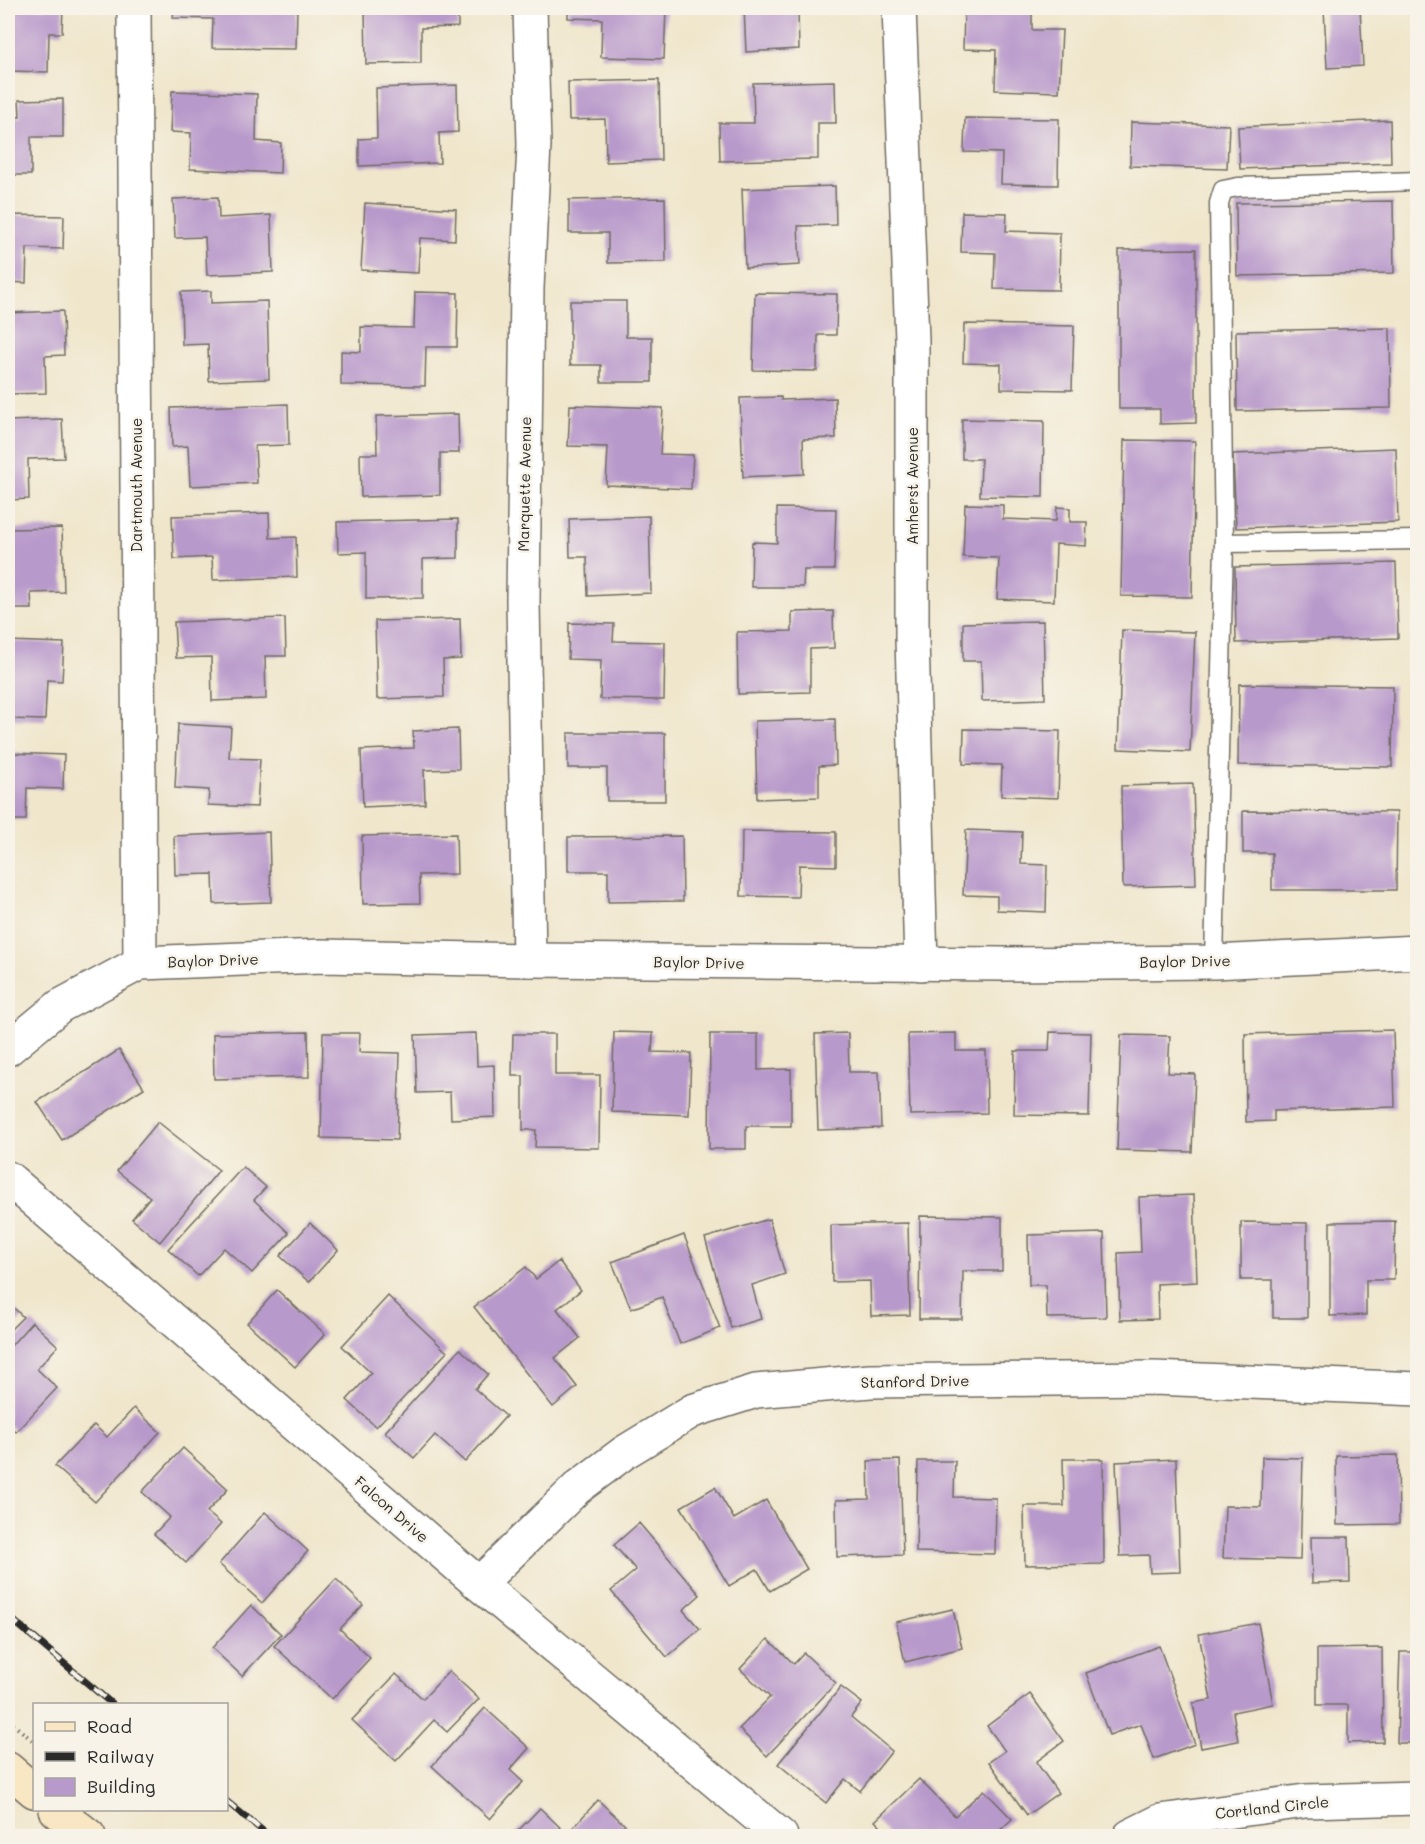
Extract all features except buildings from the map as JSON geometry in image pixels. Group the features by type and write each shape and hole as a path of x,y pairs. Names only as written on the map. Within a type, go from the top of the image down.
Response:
{"main road":[{"path":"8,1769 33,1790"},
{"path":"58,1811 89,1836"}],"street":[{"name":"Dartmouth Avenue","path":"134,8 140,963"},
{"name":"Marquette Avenue","path":"529,960 523,600 527,288 534,145 530,8"},
{"name":"Amherst Avenue","path":"899,8 912,339 912,638 921,964"},
{"name":"Baylor Drive","path":"8,1049 60,1005 140,963 322,956 921,964 1214,962 1418,952"},
{"name":"Falcon Drive","path":"8,1178 479,1584 781,1836"},
{"name":"Stanford Drive","path":"479,1584 577,1488 625,1452 692,1411 756,1391 870,1381 1154,1378 1418,1389"},
{"name":"Cortland Circle","path":"1130,1836 1160,1821 1305,1801 1418,1798"}],"lane":[{"path":"1214,962 1224,543 1219,203 1223,190 1238,187 1418,181"},
{"path":"1224,543 1418,540"}],"path":[{"path":"8,1720 33,1741"}],"railway":[{"path":"8,1616 111,1703"},
{"path":"228,1803 269,1836"}]}
